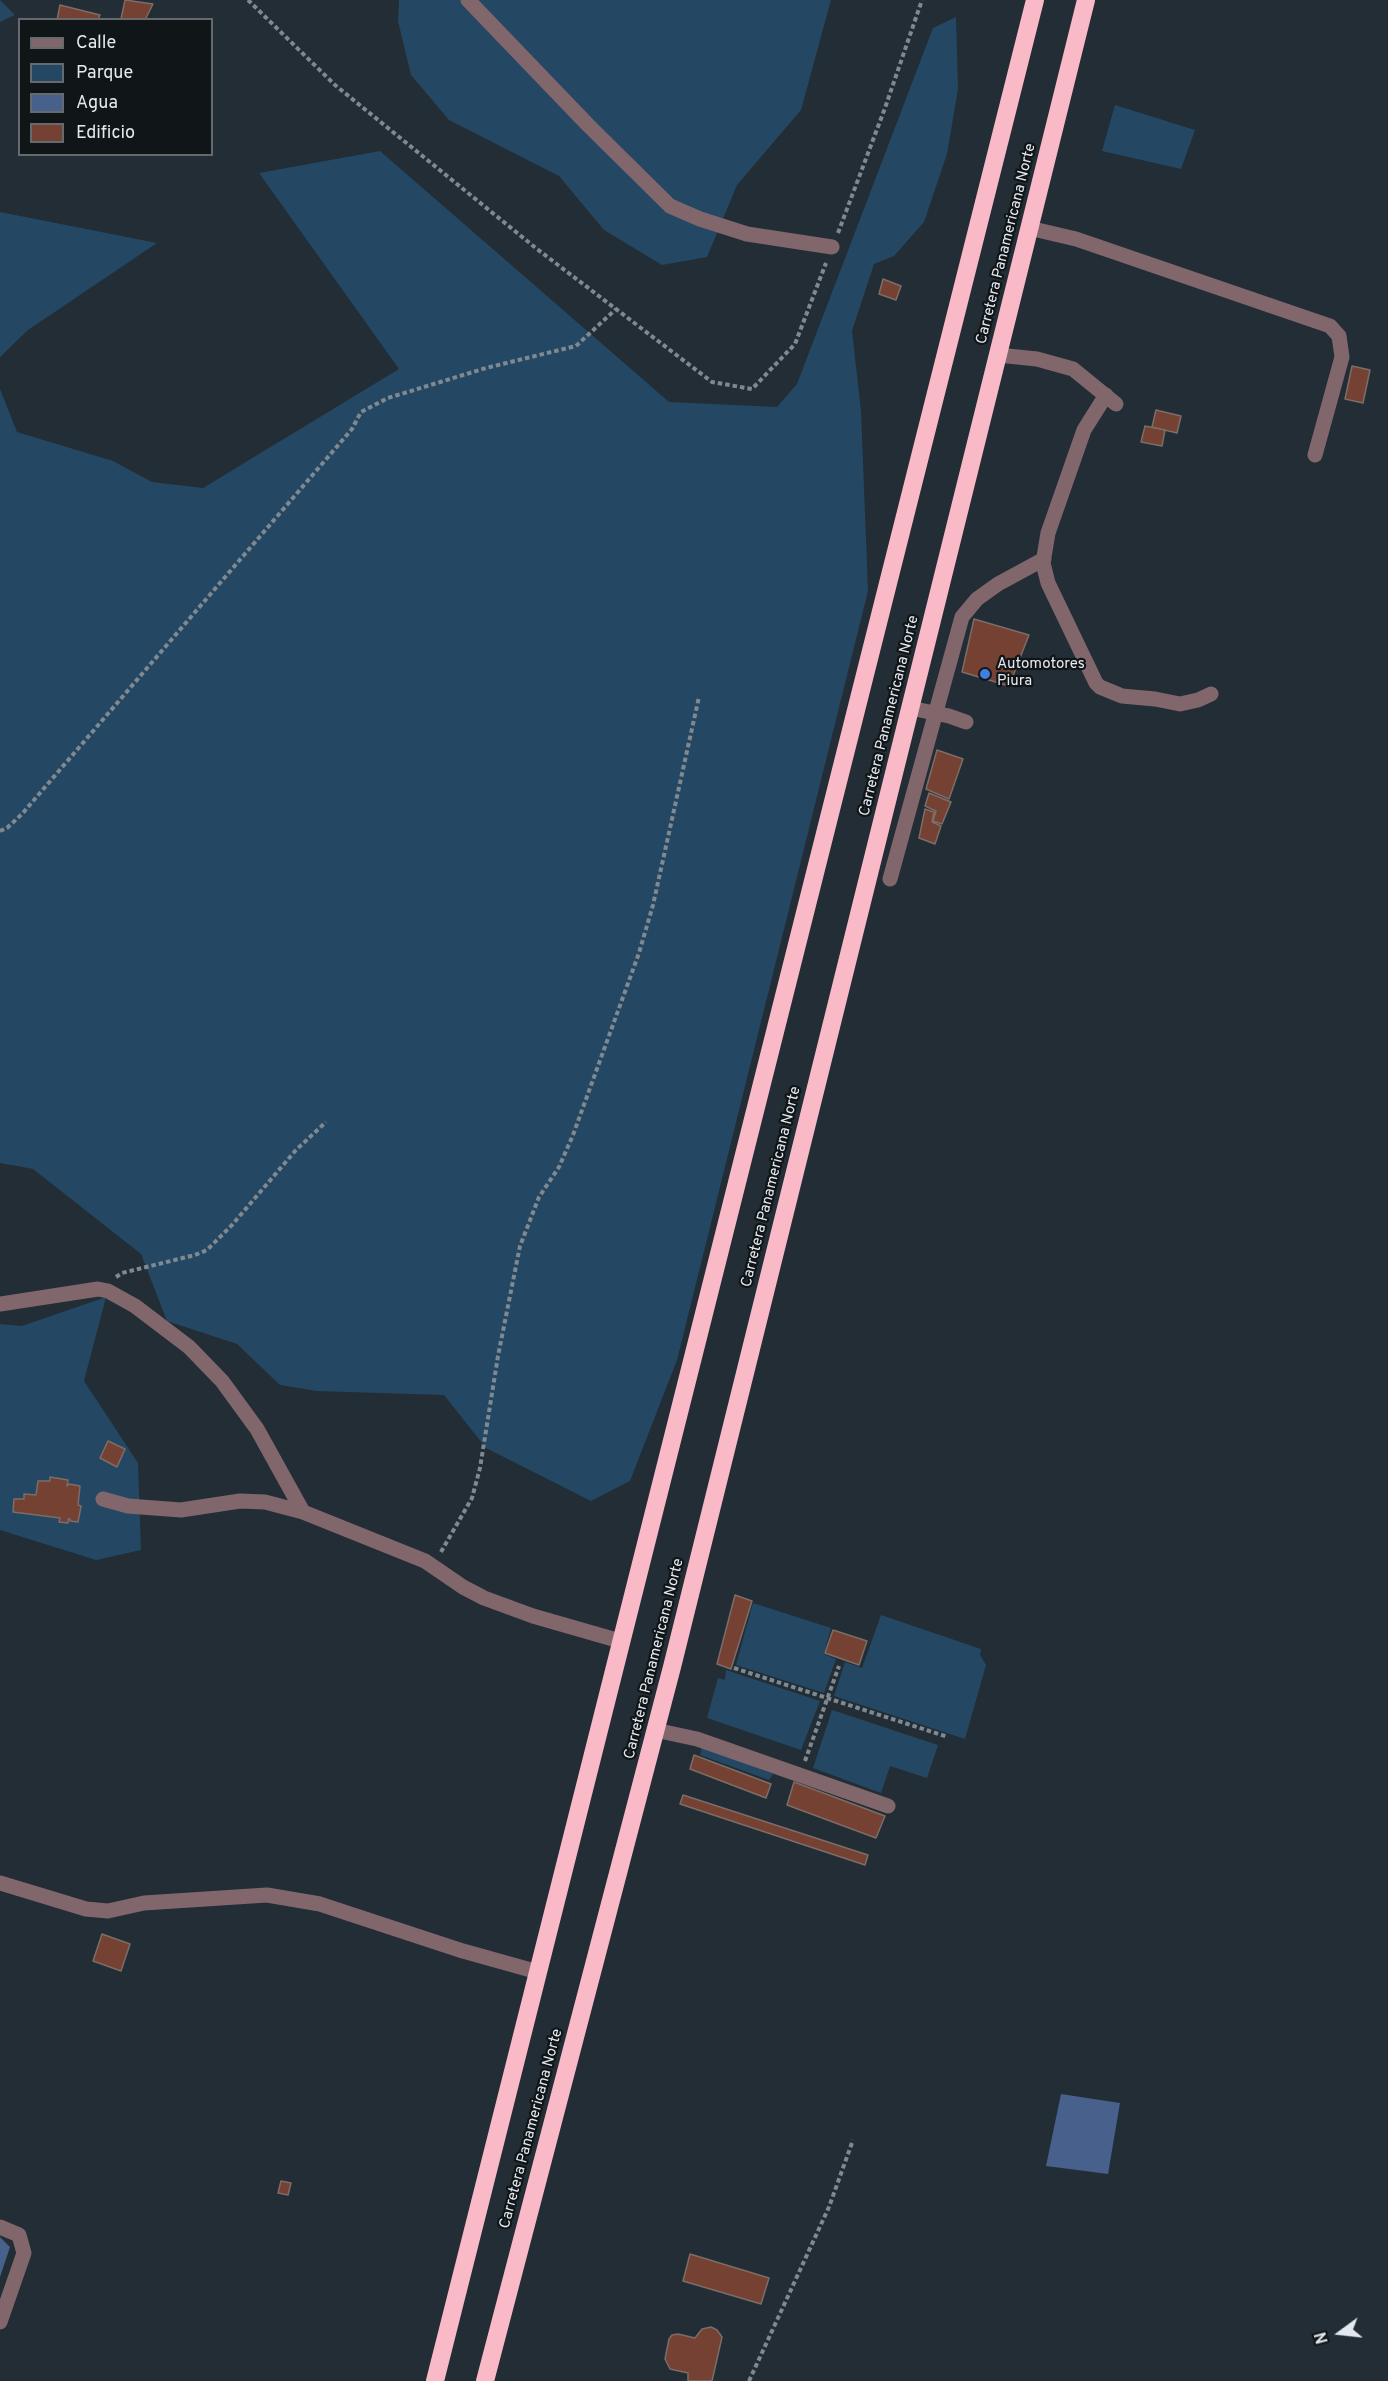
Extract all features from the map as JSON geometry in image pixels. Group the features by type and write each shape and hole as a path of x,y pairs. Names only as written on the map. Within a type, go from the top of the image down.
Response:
{"highway":[{"name":"Carretera Panamericana Norte","path":"435,2381 1035,0"},
{"name":"Carretera Panamericana Norte","path":"485,2381 655,1730 1086,0"}],"lane":[{"path":"468,0 588,125 670,206 700,219 747,234 832,247"},
{"path":"1029,228 1076,239 1330,326 1339,336 1342,357 1315,455"},
{"path":"998,355 1062,364 1111,399 1084,430 1048,533 1044,558 1048,583 1096,683 1122,696 1180,704 1211,694"},
{"path":"890,879 934,713 963,617 977,599 1044,558"},
{"path":"910,708 966,722"},
{"path":"0,1304 98,1289 108,1291 135,1306 189,1347 222,1381 257,1429 303,1512"},
{"path":"103,1499 128,1506 181,1510 240,1501 265,1502 303,1512 406,1552 484,1598 533,1616 620,1641"},
{"path":"655,1730 697,1739 888,1806"},
{"path":"0,1883 86,1909 108,1911 144,1903 267,1895 320,1904 463,1951 538,1972"},
{"path":"0,2227 19,2235 24,2253 0,2322"}],"path":[{"path":"248,0 335,85 537,249 712,382 752,388 795,344 885,108 922,0"},
{"path":"0,831 7,828 30,805 352,429 361,412 388,398 486,368 576,346 616,309"},
{"path":"433,1566 472,1498 478,1478 498,1356 520,1246 539,1197 559,1167 573,1135 639,953 653,904 699,697"},
{"path":"108,1291 112,1281 122,1273 207,1250 232,1225 313,1132 326,1122"},
{"path":"800,1776 839,1666"},
{"path":"734,1668 948,1737"},
{"path":"749,2381 829,2207 853,2140"}],"green space":[{"path":"0,0 15,15 0,22"},
{"path":"399,0 831,0 801,110 737,185 707,257 662,265 604,230 559,176 449,120 411,75 398,21"},
{"path":"956,17 958,89 947,154 924,222 894,256 874,264 852,331 861,411 868,591 677,1360 630,1481 591,1501 486,1448 444,1395 317,1391 280,1385 237,1344 167,1321 141,1254 33,1169 0,1163 0,389 17,432 113,461 152,482 203,488 399,369 259,173 380,151 669,402 777,407 797,384 933,28"},
{"path":"1115,105 1195,130 1181,169 1102,151"},
{"path":"0,212 157,243 28,330 0,357"},
{"path":"106,1297 84,1381 138,1463 141,1550 96,1560 0,1530 0,1324 22,1326"},
{"path":"753,1603 831,1628 824,1654 836,1659 824,1693 736,1665"},
{"path":"881,1615 981,1649 980,1655 986,1665 965,1739 834,1696 845,1662 862,1668"},
{"path":"726,1670 820,1701 801,1750 707,1718 718,1678 725,1680"},
{"path":"832,1710 938,1745 927,1778 890,1766 881,1793 813,1768"},
{"path":"702,1747 773,1774 769,1780 700,1755"}],"water":[{"path":"1061,2094 1120,2103 1108,2174 1046,2166"},
{"path":"0,2237 10,2247 0,2277"}],"building":[{"path":"125,0 153,4 146,18 121,18"},
{"path":"60,5 100,15 99,18 57,18"},
{"path":"883,279 901,286 896,300 879,294"},
{"path":"1352,366 1370,370 1363,403 1345,399"},
{"path":"1156,410 1181,416 1177,433 1152,427"},
{"path":"1145,426 1165,430 1162,446 1141,442"},
{"path":"974,619 1029,635 1009,686 962,672"},
{"path":"937,750 963,759 949,799 926,789"},
{"path":"929,793 951,802 942,824 933,821 936,811 925,806"},
{"path":"925,809 934,812 932,822 941,826 935,844 919,838"},
{"path":"108,1441 125,1449 117,1467 100,1458"},
{"path":"50,1477 68,1480 67,1486 69,1484 80,1486 78,1505 81,1506 78,1522 68,1519 68,1523 59,1522 60,1518 13,1512 14,1499 24,1499 24,1494 36,1495 38,1481 50,1481"},
{"path":"735,1595 752,1601 731,1669 717,1664"},
{"path":"833,1630 867,1641 859,1665 825,1653"},
{"path":"694,1755 771,1784 766,1798 690,1769"},
{"path":"794,1782 885,1816 876,1838 787,1805"},
{"path":"683,1795 868,1855 865,1865 680,1804"},
{"path":"102,1934 130,1944 121,1971 93,1961"},
{"path":"281,2181 291,2183 288,2195 278,2193"},
{"path":"690,2254 769,2278 761,2304 683,2281"},
{"path":"711,2327 717,2330 722,2337 712,2381 688,2381 688,2373 670,2369 665,2359 672,2335 695,2338 702,2329"}],"place":[{"name":"Automotores Piura","path":"985,674"}]}
